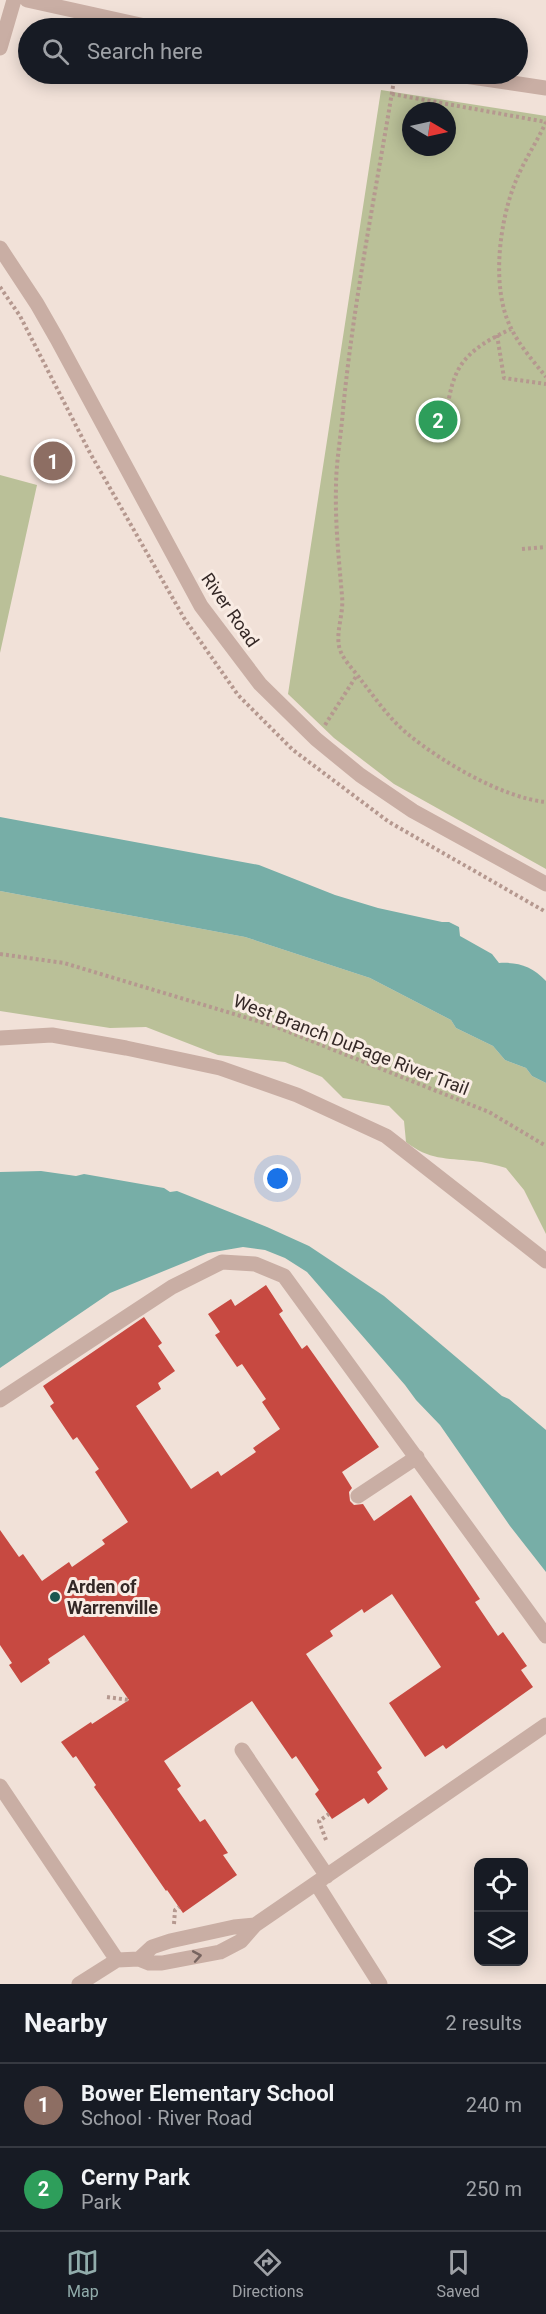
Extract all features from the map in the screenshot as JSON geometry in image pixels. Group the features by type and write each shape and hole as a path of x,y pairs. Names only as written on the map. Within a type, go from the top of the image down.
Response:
{"street":[{"path":"0,48 14,0"},
{"path":"27,0 109,18"},
{"path":"519,84 546,88"},
{"name":"River Road","path":"0,248 38,304 201,606 260,684 316,739 360,775 413,811 546,884"},
{"path":"0,1038 52,1035 126,1048 220,1068 297,1095 386,1136 546,1261"},
{"path":"0,1400 172,1287 222,1262 255,1264 284,1276 546,1636"},
{"path":"358,1496 417,1457"},
{"path":"79,1984 117,1960 140,1959 152,1947 234,1927 255,1925 546,1725"},
{"path":"242,1750 294,1823 321,1880 380,1984"},
{"path":"0,1786 117,1960"}],"path":[{"path":"394,84 358,292 348,363 336,485 336,528 343,608 339,647 382,707 407,734 437,755 486,783 517,796 546,802"},
{"path":"392,94 546,122 515,182 505,219 500,272 503,302 511,329 546,377"},
{"path":"442,440 451,388 459,367 469,354 497,335 511,329"},
{"path":"497,335 504,378 546,384"},
{"path":"522,549 546,548"},
{"path":"316,739 357,675"},
{"name":"West Branch DuPage River Trail","path":"0,954 64,963 274,1026 489,1112 546,1146"},
{"path":"107,1697 129,1700"},
{"path":"327,1843 319,1821 329,1814"},
{"path":"174,1925 175,1910 179,1907"}],"green space":[{"path":"381,90 546,116 546,869 394,784 334,738 288,694"},
{"path":"0,475 37,485 0,653"},
{"path":"0,891 245,937 370,978 451,1020 456,1028 493,1046 505,1060 526,1068 532,1076 546,1083 546,1234 524,1190 506,1168 481,1162 438,1157 422,1152 406,1142 404,1121 389,1106 343,1098 322,1077 285,1062 218,1055 146,1027 110,1028 0,1011"}],"water":[{"path":"0,817 259,865 335,895 378,908 449,922 459,927 460,936 492,954 499,963 524,966 546,981 546,1083 532,1076 526,1068 505,1060 493,1046 456,1028 451,1020 370,978 245,937 0,891"},
{"path":"41,1171 76,1176 84,1174 164,1188 170,1192 177,1191 309,1246 384,1296 502,1396 509,1399 546,1430 546,1572 510,1526 440,1425 307,1272 285,1258 265,1250 243,1247 208,1253 110,1293 0,1368 0,1172"}],"building":[{"name":"Arden of Warrenville","path":"266,1285 283,1311 279,1314 302,1349 307,1345 379,1447 342,1472 352,1488 349,1492 350,1501 354,1505 363,1504 374,1521 411,1495 480,1599 475,1602 498,1636 503,1632 527,1666 521,1670 533,1687 446,1749 443,1745 425,1757 389,1703 441,1667 392,1594 364,1613 362,1609 330,1631 333,1636 306,1654 382,1768 377,1772 388,1789 368,1804 364,1798 332,1819 315,1794 319,1790 296,1756 292,1759 252,1701 164,1761 181,1786 177,1789 200,1822 205,1819 228,1853 223,1855 237,1875 183,1913 94,1787 96,1785 76,1756 73,1758 61,1742 129,1700 84,1635 48,1659 50,1663 21,1683 9,1665 12,1663 0,1645 0,1530 19,1557 23,1554 42,1581 69,1562 72,1567 105,1544 102,1540 128,1522 95,1472 99,1469 77,1437 73,1440 50,1406 54,1403 43,1386 144,1317 162,1343 158,1346 175,1371 158,1383 161,1389 136,1406 191,1489 218,1471 221,1476 256,1452 253,1448 280,1429 262,1402 266,1399 242,1364 237,1367 215,1335 220,1332 208,1314 231,1299 235,1306"}],"place":[{"name":"Cerny Park","path":"438,420"},
{"name":"Bower Elementary School","path":"53,461"},
{"name":"Arden of Warrenville","path":"55,1597"}]}
